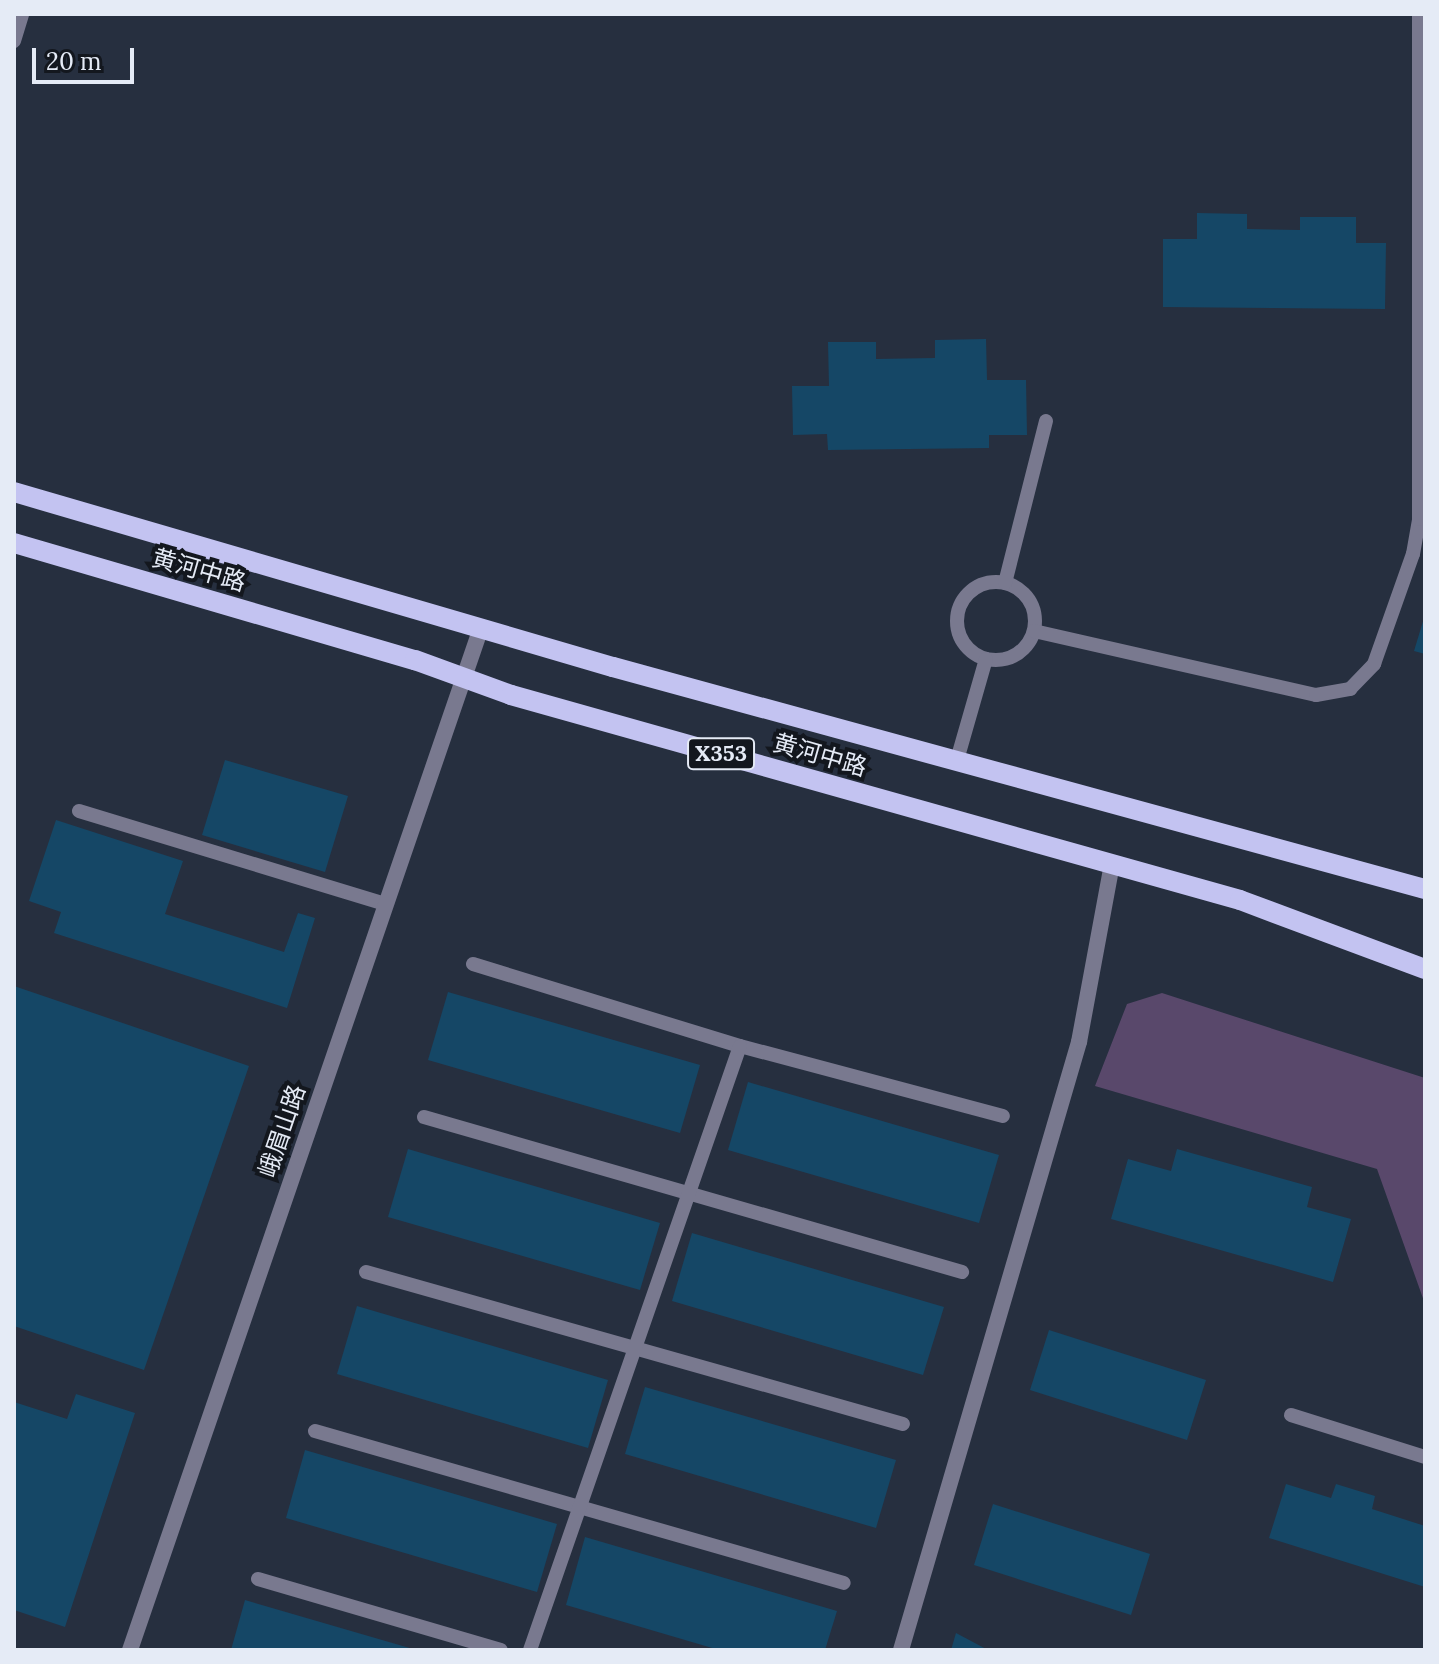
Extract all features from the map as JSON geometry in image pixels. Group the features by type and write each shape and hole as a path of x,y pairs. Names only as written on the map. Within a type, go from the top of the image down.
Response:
{"main road":[{"name":"黄河中路","path":"14,492 481,628 1425,889"},
{"name":"黄河中路","path":"14,543 465,679 1240,900 1425,969"}],"street":[{"name":"峨眉山路","path":"130,1650 481,628"},
{"path":"901,1650 1079,1042 1112,864"}],"lane":[{"path":"14,41 22,14"},
{"path":"1034,631 1316,695 1350,689 1374,664 1413,554 1419,519 1419,14"},
{"path":"1005,583 1046,421"},
{"path":"1005,583 1033,606 1034,631 1020,653 986,659 960,640 957,613 970,592 1005,583"},
{"path":"957,760 986,659"},
{"path":"79,811 385,904"},
{"path":"473,964 740,1046 1003,1116"},
{"path":"530,1650 740,1046"},
{"path":"424,1117 962,1272"},
{"path":"366,1272 903,1424"},
{"path":"1291,1415 1425,1457"},
{"path":"315,1431 844,1583"},
{"path":"258,1579 501,1650"}],"shaded area":[{"path":"1162,993 1425,1078 1425,1304 1377,1169 1095,1086 1127,1004"}],"building":[{"path":"1197,213 1247,214 1247,229 1300,230 1300,217 1356,217 1356,243 1386,243 1385,309 1163,307 1163,239 1197,239"},
{"path":"986,339 987,380 1026,380 1027,435 989,435 989,448 828,450 827,434 793,435 792,386 829,386 828,342 876,342 876,359 935,358 935,340"},
{"path":"1425,618 1425,654 1414,651"},
{"path":"225,760 348,796 325,872 202,835"},
{"path":"56,820 183,861 165,914 284,952 298,913 315,918 287,1008 54,933 61,912 29,901"},
{"path":"14,986 249,1066 144,1370 14,1326"},
{"path":"448,992 700,1065 680,1133 428,1060"},
{"path":"748,1082 999,1155 979,1223 728,1150"},
{"path":"408,1149 660,1223 640,1290 388,1217"},
{"path":"1177,1149 1312,1187 1307,1207 1351,1219 1333,1282 1111,1219 1128,1159 1171,1171"},
{"path":"692,1233 944,1307 923,1375 672,1301"},
{"path":"357,1306 608,1380 588,1448 337,1374"},
{"path":"1049,1330 1206,1380 1187,1440 1030,1390"},
{"path":"645,1387 896,1460 876,1528 625,1454"},
{"path":"76,1394 135,1413 65,1627 14,1610 14,1402 67,1419"},
{"path":"305,1450 557,1524 537,1592 286,1518"},
{"path":"1286,1484 1331,1498 1336,1484 1375,1496 1372,1509 1425,1526 1425,1587 1269,1538"},
{"path":"993,1504 1150,1554 1131,1615 974,1565"},
{"path":"585,1537 837,1611 825,1650 719,1650 566,1605"},
{"path":"245,1600 413,1649 413,1650 231,1650"},
{"path":"956,1633 988,1650 951,1650"}]}
